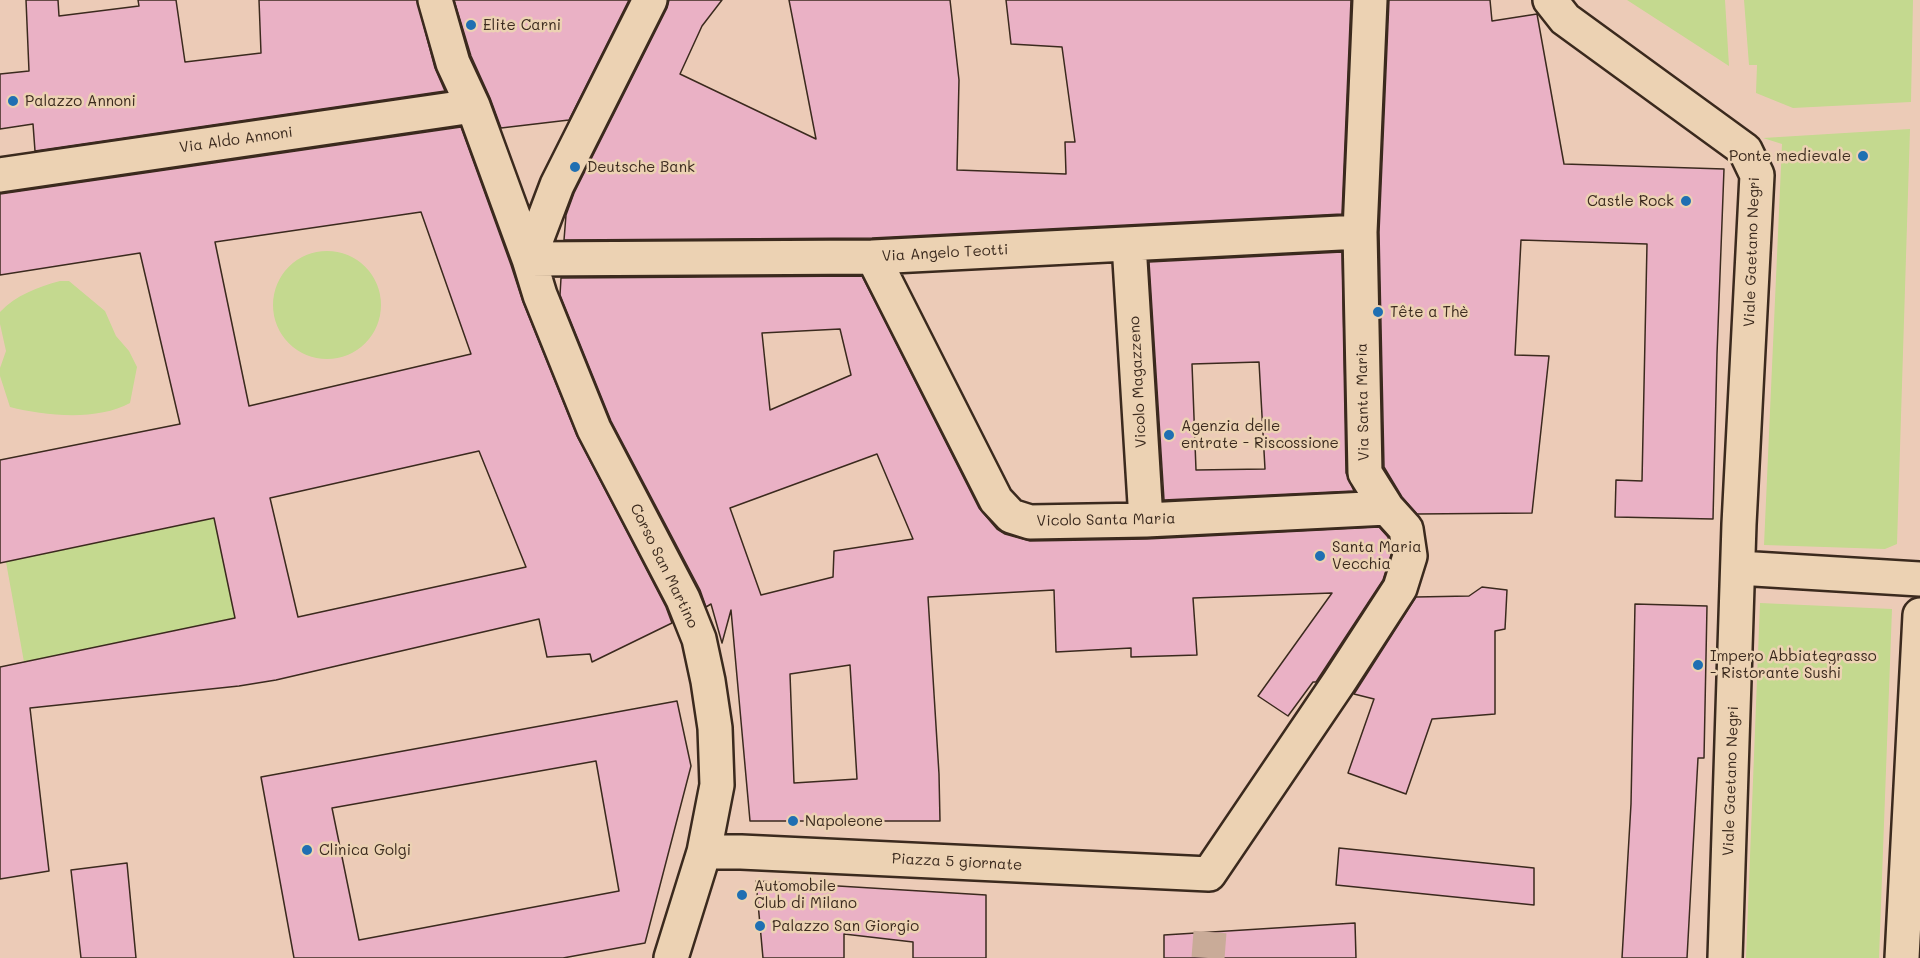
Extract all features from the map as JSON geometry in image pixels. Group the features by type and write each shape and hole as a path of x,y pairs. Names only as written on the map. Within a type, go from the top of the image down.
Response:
{"street":[{"name":"Corso San Martino","path":"435,0 453,63 473,106 540,295 594,429 683,599 699,639 715,728 717,785 704,852 671,958"},
{"path":"529,259 557,185 650,0"},
{"name":"Via Santa Maria","path":"1209,874 1333,692 1400,588 1410,556 1406,529 1387,508 1365,473 1360,232 1370,0"},
{"name":"Viale Gaetano Negri","path":"1550,0 1565,19 1745,150 1757,175 1738,568 1725,958"},
{"name":"Via Aldo Annoni","path":"0,175 473,106"},
{"name":"Via Angelo Teotti","path":"529,259 873,257 1360,232"},
{"name":"Vicolo Magazzeno","path":"1130,244 1146,520"},
{"name":"Vicolo Santa Maria","path":"873,257 996,500 1011,516 1030,522 1146,520 1387,508"},
{"path":"1738,568 1920,579"},
{"path":"1902,958 1920,615"},
{"name":"Piazza 5 giornate","path":"704,852 1209,874"}],"green space":[{"path":"1627,0 1725,0 1729,66"},
{"path":"1744,0 1913,0 1911,102 1793,108 1756,93 1757,65 1749,65"},
{"path":"1910,129 1897,544 1885,549 1764,545 1782,144 1763,138"},
{"path":"327,251 348,255 365,267 377,284 381,305 377,326 365,343 348,355 327,359 306,355 289,343 277,326 273,305 277,284 289,267 306,255"},
{"path":"60,281 69,281 105,311 116,336 129,351 137,367 130,403 117,409 87,415 39,413 10,407 0,376 0,368 6,351 0,324 0,312 28,292"},
{"path":"214,518 235,618 24,662 6,562"},
{"path":"1760,603 1892,609 1879,958 1746,958"}],"building":[{"path":"26,0 58,0 59,16 139,6 138,0 176,0 185,62 261,53 259,0 417,0 435,68 445,91 35,151 33,124 0,129 0,74 29,71"},
{"path":"454,0 629,0 569,120 501,128 471,56"},
{"path":"669,0 722,0 702,26 680,74 816,139 789,0 950,0 959,80 957,170 1066,174 1065,142 1075,142 1062,47 1011,44 1006,0 1351,0 1342,214 872,238 564,240 566,215 574,193"},
{"path":"1389,0 1490,0 1492,21 1537,14 1564,164 1724,169 1713,519 1615,517 1616,480 1642,481 1647,244 1521,240 1515,355 1549,356 1532,513 1417,514 1402,497 1384,467 1379,232"},
{"path":"461,127 523,302 577,436 666,607 672,623 592,662 590,654 547,657 539,619 276,680 30,708 49,871 0,879 0,667 235,618 214,518 0,563 0,460 180,424 140,253 0,275 0,194","holes":["421,212 471,354 249,406 215,242","479,451 526,567 298,617 270,498"]},
{"path":"1342,252 1346,473 1354,491 1164,500 1149,262","holes":["1259,362 1265,469 1196,470 1192,364"]},
{"path":"862,276 979,508 997,529 1005,534 1030,541 1147,539 1379,527 1388,537 1391,555 1383,580 1316,682 1313,682 1288,716 1258,696 1332,593 1193,598 1197,655 1131,657 1131,648 1056,652 1054,590 928,597 940,821 750,821 731,610 722,643 711,604 706,607 700,590 611,421 560,295 561,278","holes":["840,329 851,375 770,410 762,333","877,454 913,539 834,551 833,577 761,595 730,508","850,665 857,779 794,783 790,674"]},
{"path":"1482,587 1507,590 1505,629 1495,631 1495,714 1432,719 1406,794 1348,773 1374,699 1354,694 1416,597 1469,596"},
{"path":"1635,604 1707,606 1704,758 1698,758 1687,958 1622,958 1631,804"},
{"name":"Clinica Golgi","path":"677,701 691,766 645,943 563,958 294,958 261,777","holes":["596,761 619,891 359,940 332,808"]},
{"path":"1339,848 1534,868 1534,905 1336,885"},
{"path":"127,863 136,958 81,958 71,870"},
{"path":"756,881 986,895 986,958 913,958 913,942 844,934 844,958 763,958"},
{"path":"1355,923 1356,958 1164,958 1164,935"}],"tunnel":[{"path":"1208,958 1210,932"}],"place":[{"name":"Elite Carni","path":"471,25"},
{"name":"Palazzo Annoni","path":"13,101"},
{"name":"Ponte medievale","path":"1863,156"},
{"name":"Deutsche Bank","path":"575,167"},
{"name":"Castle Rock","path":"1686,201"},
{"name":"Tête a Thè","path":"1378,312"},
{"name":"Agenzia delle entrate - Riscossione","path":"1169,435"},
{"name":"Santa Maria Vecchia","path":"1320,556"},
{"name":"Impero Abbiategrasso - Ristorante Sushi","path":"1698,665"},
{"name":"Napoleone","path":"793,821"},
{"name":"Clinica Golgi","path":"307,850"},
{"name":"Automobile Club di Milano","path":"742,895"},
{"name":"Palazzo San Giorgio","path":"760,926"}]}
